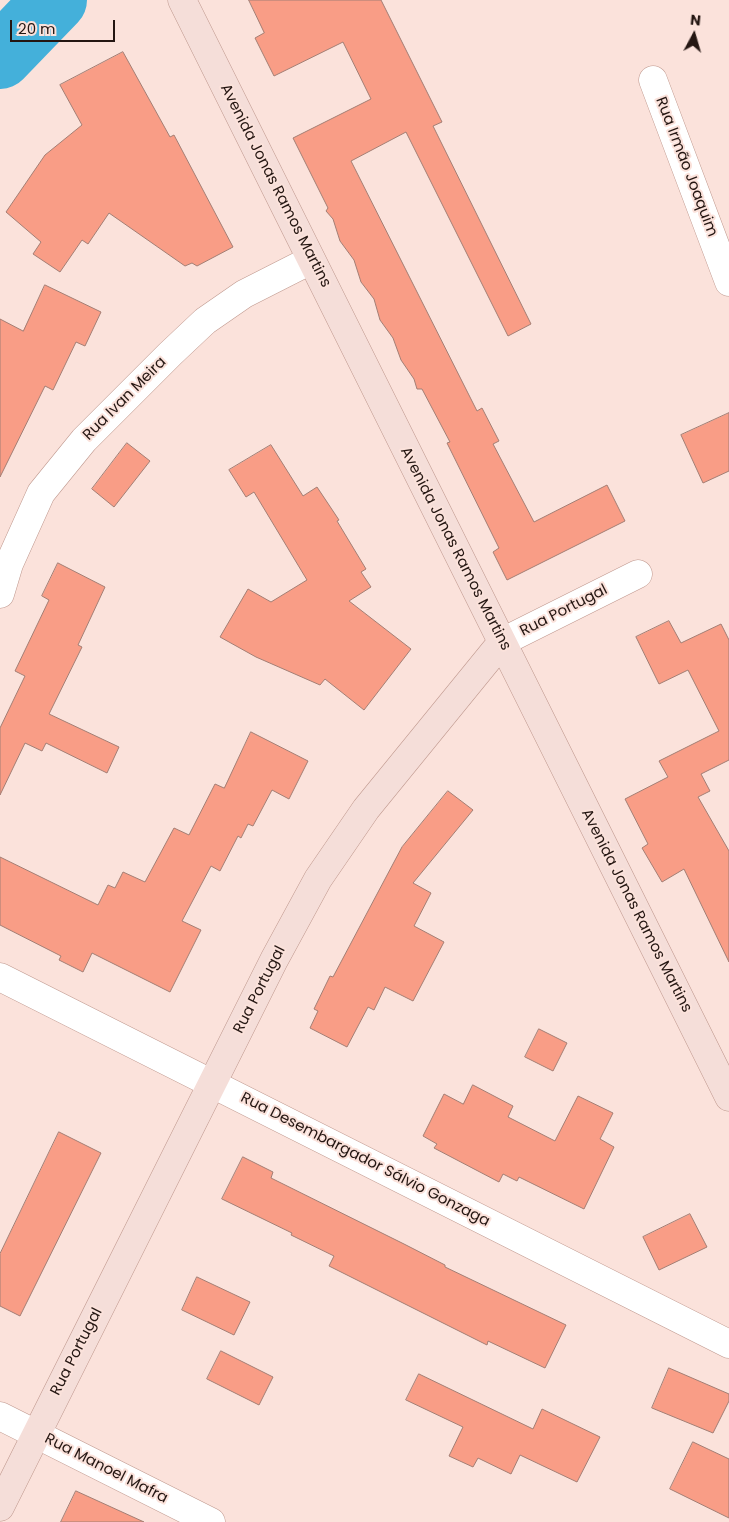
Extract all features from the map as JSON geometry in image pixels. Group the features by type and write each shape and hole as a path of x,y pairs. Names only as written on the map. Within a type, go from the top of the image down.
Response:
{"main road":[{"name":"Avenida Jonas Ramos Martins","path":"182,0 729,1097"},
{"name":"Rua Portugal","path":"0,1507 274,960 318,879 366,809 502,642"}],"street":[{"name":"Rua Irmão Joaquim","path":"653,80 729,282"},
{"name":"Rua Ivan Meira","path":"0,594 9,564 41,494 84,440 170,354 205,322 244,294 311,260"},
{"name":"Rua Portugal","path":"502,642 638,574"},
{"name":"Rua Desembargador Sálvio Gonzaga","path":"0,977 729,1344"},
{"name":"Rua Manoel Mafra","path":"0,1416 211,1522"}],"building":[{"path":"249,0 381,0 442,122 433,126 531,324 508,336 406,132 351,161 477,411 482,408 499,441 493,444 534,522 607,485 625,521 507,580 493,552 499,548 447,443 450,442 422,389 417,389 414,379 401,360 393,338 380,320 374,299 361,282 354,260 340,241 333,219 326,211 328,208 293,138 371,99 343,42 274,76 255,38 264,33"},
{"path":"123,52 170,137 174,135 233,247 197,266 192,263 185,266 109,213 88,244 82,240 60,272 33,254 41,242 6,212 45,155 82,125 60,85"},
{"path":"45,285 101,312 85,346 76,342 53,390 45,386 0,477 0,319 23,331"},
{"path":"729,413 729,471 703,483 681,435"},
{"path":"127,443 150,461 114,507 92,489"},
{"path":"271,445 303,496 317,487 339,520 337,521 366,569 361,572 371,587 349,601 411,649 364,710 325,679 320,685 256,657 220,637 248,589 271,602 307,580 254,492 246,497 229,470"},
{"path":"58,563 105,587 78,645 82,647 49,714 119,747 107,773 46,743 42,751 25,743 0,795 0,728 25,676 15,671 49,600 42,596"},
{"path":"669,621 681,643 721,624 729,640 729,760 701,774 710,791 698,797 729,851 729,962 684,869 662,882 642,848 648,844 625,799 668,777 659,761 719,731 688,670 659,684 636,637"},
{"path":"251,732 308,761 289,799 272,790 253,826 248,824 241,838 238,836 220,871 211,866 182,921 201,930 170,992 92,953 83,972 59,960 61,956 0,925 0,857 98,905 108,885 115,888 123,872 145,882 174,828 189,835 215,784 224,788"},
{"path":"448,791 473,810 413,883 431,893 414,926 444,942 413,1001 385,987 374,1010 368,1007 347,1047 310,1028 318,1011 314,1009 330,976 333,977 402,847"},
{"path":"539,1029 567,1043 553,1071 525,1057"},
{"path":"473,1085 513,1106 508,1117 555,1141 578,1096 613,1113 600,1139 614,1147 584,1209 519,1177 517,1181 503,1174 499,1182 434,1148 437,1144 423,1136 444,1094 463,1104"},
{"path":"59,1132 101,1153 20,1316 0,1306 0,1254"},
{"path":"243,1157 273,1172 271,1178 404,1244 445,1265 445,1267 566,1325 545,1368 488,1341 487,1345 329,1266 334,1256 222,1199"},
{"path":"690,1214 707,1247 659,1270 643,1237"},
{"path":"197,1277 250,1302 234,1335 182,1310"},
{"path":"221,1351 273,1377 259,1405 207,1379"},
{"path":"669,1368 729,1394 729,1401 713,1433 652,1408"},
{"path":"419,1374 533,1429 542,1409 600,1437 577,1482 520,1455 511,1474 478,1458 473,1467 449,1456 463,1427 406,1400"},
{"path":"693,1442 729,1459 729,1518 670,1489"},
{"path":"76,1491 144,1522 61,1522"}],"waterway":[{"path":"0,57 55,0"}]}
